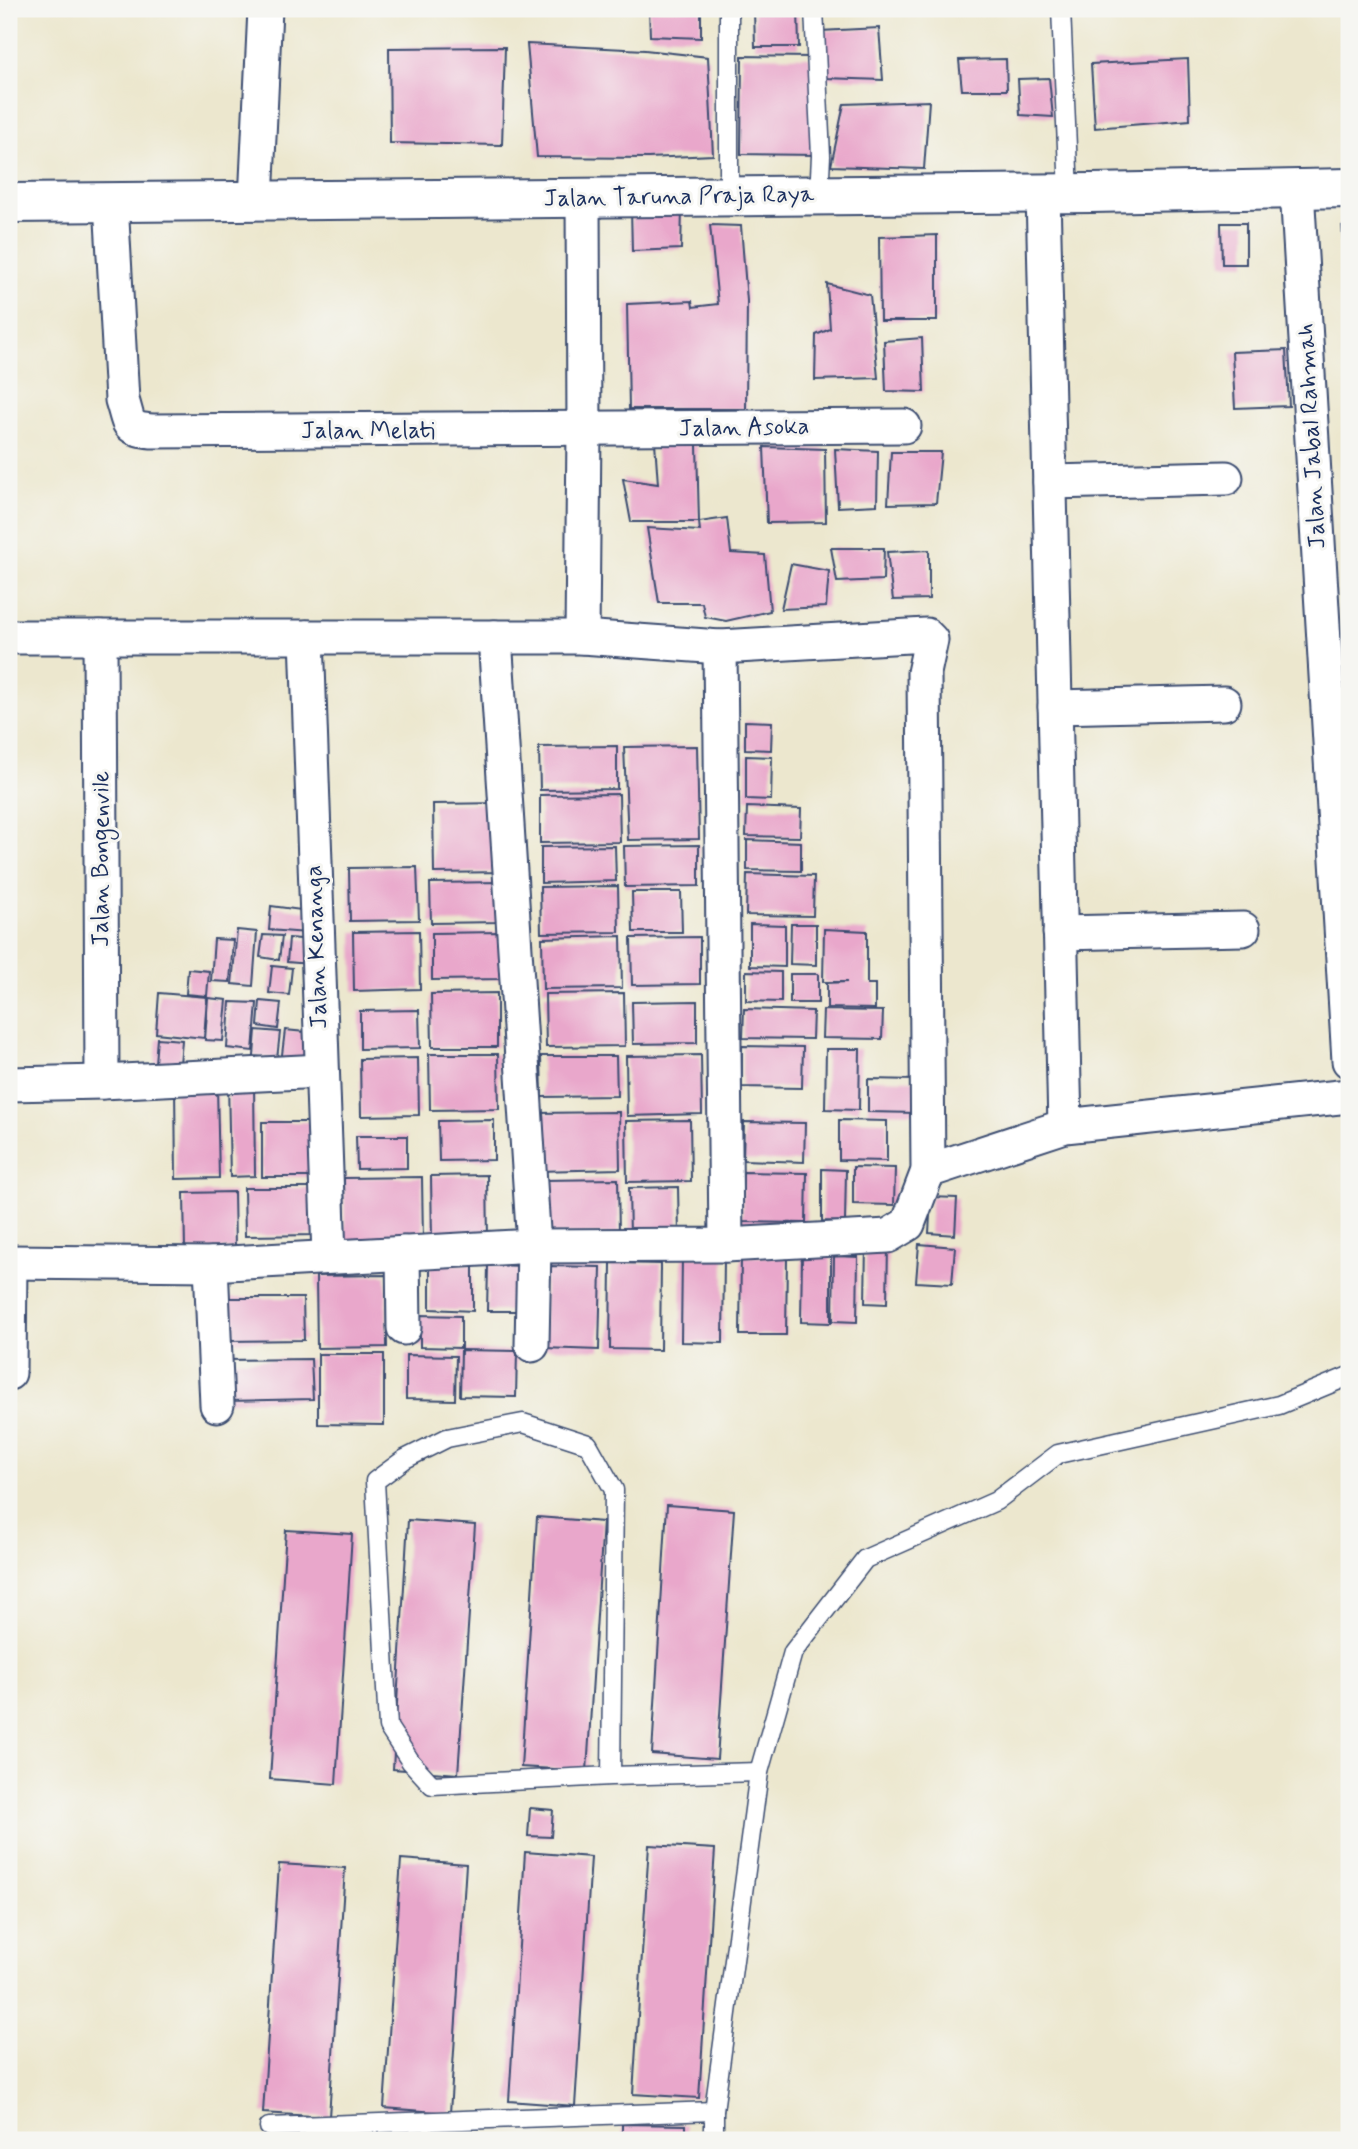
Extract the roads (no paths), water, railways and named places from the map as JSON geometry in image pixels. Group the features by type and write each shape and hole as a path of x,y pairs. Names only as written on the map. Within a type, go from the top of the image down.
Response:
{"main road":[{"name":"Jalan Taruna Praja Raya","path":"10,202 1349,188"}],"street":[{"path":"256,201 265,9"},
{"name":"Jalan Jabal Rahmah","path":"1297,189 1349,1061"},
{"path":"1056,193 1050,482 1065,1126"},
{"path":"582,637 583,198"},
{"name":"Jalan Melati","path":"111,202 122,400 132,428 152,431 584,430"},
{"name":"Jalan Asoka","path":"584,430 904,426"},
{"path":"1050,482 1226,478"},
{"path":"9,637 582,637 720,647 926,635 931,640 924,673 928,1171 908,1223 888,1236 726,1245 534,1246 211,1264 9,1262 9,1373"},
{"name":"Jalan Bongenvile","path":"100,636 102,1082"},
{"name":"Jalan Kenanga","path":"307,637 329,1256"},
{"path":"495,637 534,1246 532,1345"},
{"path":"720,647 726,1245"},
{"path":"1055,707 1224,704"},
{"path":"1060,933 1243,929"},
{"path":"9,1084 322,1071"},
{"path":"928,1171 1065,1126 1349,1096"},
{"path":"403,1252 404,1328"},
{"path":"211,1264 217,1405"}],"lane":[{"path":"729,9 729,196"},
{"path":"814,9 821,156 819,195"},
{"path":"1056,193 1061,9"},
{"path":"714,2140 714,2111 759,1772 793,1652 865,1559 996,1501 1058,1454 1279,1405 1349,1376"},
{"path":"611,1776 614,1490 588,1444 523,1423 447,1438 405,1459 375,1481 388,1727 411,1762 432,1785 759,1772"},
{"path":"269,2127 714,2111"}]}
